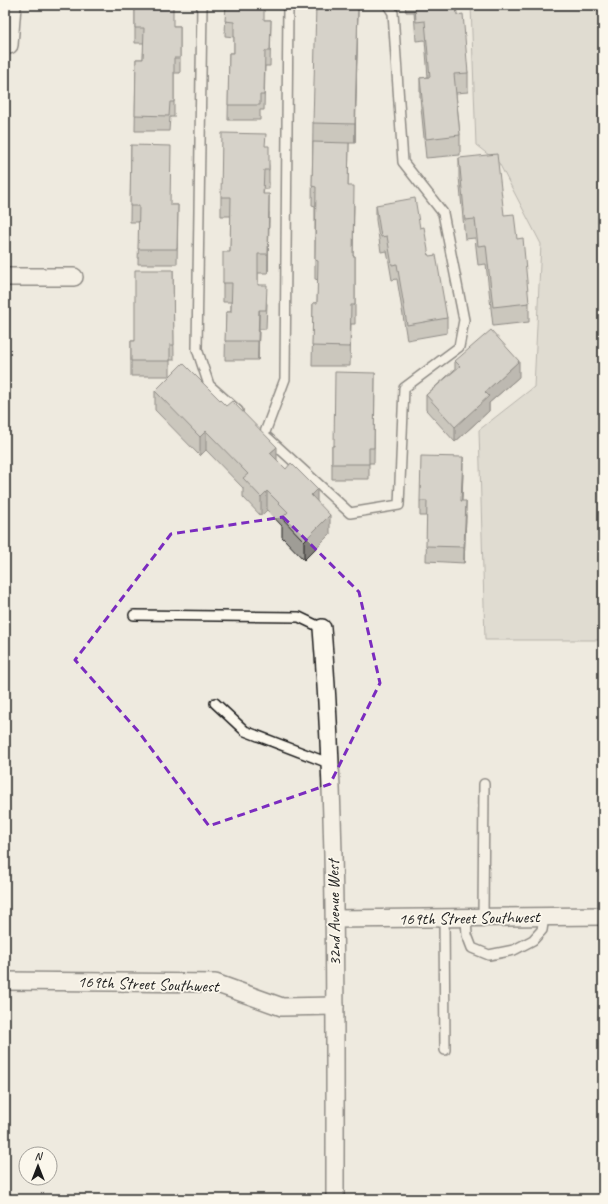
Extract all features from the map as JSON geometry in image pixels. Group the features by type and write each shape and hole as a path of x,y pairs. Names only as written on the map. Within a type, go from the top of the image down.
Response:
{"street":[{"path":"9,45 12,5"},
{"path":"5,278 74,277"},
{"name":"32nd Avenue West","path":"322,628 330,720 335,919 335,1199"},
{"name":"169th Street Southwest","path":"335,919 603,916"},
{"name":"169th Street Southwest","path":"5,981 215,983 282,1007 335,1006"}],"lane":[{"path":"202,5 197,349 209,384 248,420"},
{"path":"288,5 285,379 262,432 350,513 399,505 404,388 459,347 464,320 443,213 403,162 393,13 388,5"},
{"path":"134,615 299,617 322,628"},
{"path":"215,703 245,731 331,764"},
{"path":"483,918 484,784"},
{"path":"466,918 467,935 472,948 489,955 514,950 533,940 542,930 544,916"},
{"path":"444,918 445,1050"}],"highlighted area":[{"path":"283,517 359,592 380,683 330,784 209,826 138,731 75,660 171,534"}],"shaded area":[{"path":"471,5 603,5 603,640 485,640 479,430 534,387 541,244 499,163 476,145"}],"building":[{"path":"135,5 173,5 173,26 180,26 180,58 174,58 174,102 170,102 169,116 135,115 136,59 143,59 144,28 135,28"},
{"path":"226,5 264,5 264,20 271,20 270,51 265,51 264,95 260,95 260,105 228,105 229,53 234,53 234,22 225,21"},
{"path":"316,5 358,5 355,124 313,123"},
{"path":"415,5 456,5 457,15 463,14 468,73 454,74 460,135 426,139 420,78 430,77 425,21 416,22"},
{"path":"222,133 266,134 265,146 269,146 269,170 264,170 263,194 269,194 268,254 258,254 258,285 267,285 266,310 259,310 258,341 225,341 226,312 231,312 232,283 223,283 223,252 230,252 231,197 221,197"},
{"path":"313,142 349,143 348,186 354,186 353,256 355,256 355,305 351,305 350,347 312,346 313,303 317,303 318,261 315,260 316,187 312,186"},
{"path":"131,145 171,146 170,205 178,205 177,249 138,249 139,206 130,206"},
{"path":"497,154 504,215 514,214 517,239 523,238 529,303 493,307 486,245 478,246 475,219 465,220 459,158"},
{"path":"415,198 420,228 424,227 429,256 436,255 447,318 407,325 397,264 392,265 387,236 381,237 376,205"},
{"path":"135,270 173,270 174,345 170,345 170,361 131,361 131,341 135,341"},
{"path":"491,330 519,361 485,392 489,396 455,427 426,395 460,366 455,361"},
{"path":"183,363 226,406 232,401 277,447 270,453 286,469 291,463 317,489 311,495 330,515 304,541 282,518 288,512 267,491 261,497 243,478 248,474 206,431 200,437 155,391"},
{"path":"335,372 375,373 374,448 369,448 369,464 332,464 332,446 334,446"},
{"path":"421,456 463,457 461,501 466,501 464,547 426,546 427,501 420,501"}]}
